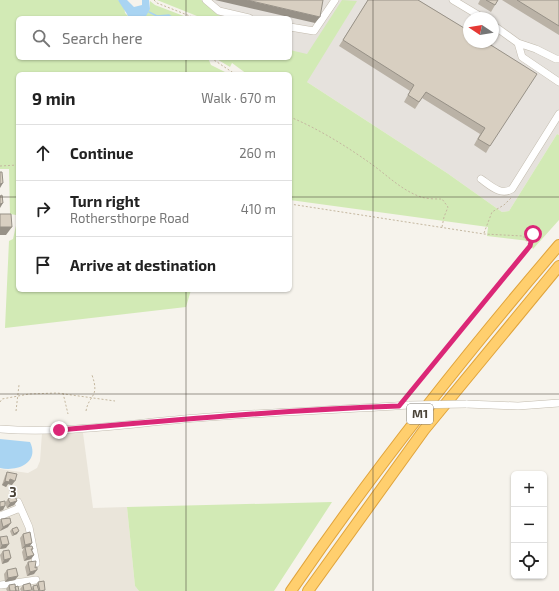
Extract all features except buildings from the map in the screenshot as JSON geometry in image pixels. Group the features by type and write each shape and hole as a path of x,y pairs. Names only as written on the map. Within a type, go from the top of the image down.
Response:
{"highway":[{"name":"M1","path":"291,591 331,533 420,414 515,296 559,245"},
{"name":"M1","path":"308,591 424,430 559,266"}],"street":[{"path":"206,0 219,11 240,16"},
{"path":"292,27 314,31 335,0"},
{"path":"454,0 473,12"},
{"path":"499,29 518,43 559,59"},
{"path":"518,43 522,57 559,82"},
{"path":"481,179 502,192 507,192 515,186 559,114"},
{"path":"0,429 59,430 330,408 466,404 518,406 559,403"},
{"path":"0,516 19,505 29,527 36,563"},
{"path":"0,584 36,580"}],"path":[{"path":"154,0 157,3 190,16"},
{"path":"214,60 232,72"},
{"path":"292,118 306,124 347,148 384,172 400,186 422,198 442,199 448,207 442,227"},
{"path":"0,166 16,165"},
{"path":"484,234 492,212 510,199 515,186"},
{"path":"292,204 484,234 523,236 530,246"},
{"path":"399,406 530,246 533,234"},
{"path":"86,411 87,404 93,398 95,384 92,375"},
{"path":"16,411 19,385"},
{"path":"0,402 1,399 41,393 62,393 115,401"},
{"path":"62,393 68,414"}],"shaded area":[{"path":"197,0 559,0 559,135 557,134 509,211 502,212 447,173 307,82 292,75 292,72 290,72 290,60 292,60 292,16 214,16"},
{"path":"42,433 83,433 93,508 127,507 135,586 139,591 0,591 0,469 28,473 37,468 40,461"}],"green space":[{"path":"0,0 118,0 124,6 125,13 128,16 16,16 16,60 209,60 211,65 225,72 16,72 16,215 10,214 9,169 0,169"},
{"path":"157,0 201,0 218,15 222,16 197,16"},
{"path":"342,0 357,1 307,82 447,173 502,212 509,211 557,134 559,135 559,220 533,249 529,241 487,236 488,227 292,200 292,72 244,72 232,63 230,67 218,60 292,60 292,50 307,54"},
{"path":"150,1 155,5 184,16 139,16 150,9"},
{"path":"16,226 16,292 190,292 186,307 5,328 9,241 13,239"},
{"path":"332,502 274,591 139,591 135,586 127,507"}],"water":[{"path":"118,0 127,0 134,7 142,5 142,0 149,0 150,9 146,16 128,16"},
{"path":"0,439 30,442 32,455 29,461 20,467 13,469 0,468"}],"waterway":[{"path":"149,12 157,16"},
{"path":"157,16 170,16"}],"route":[{"path":"59,430 330,408 399,406 530,246 532,243 533,234"}]}
